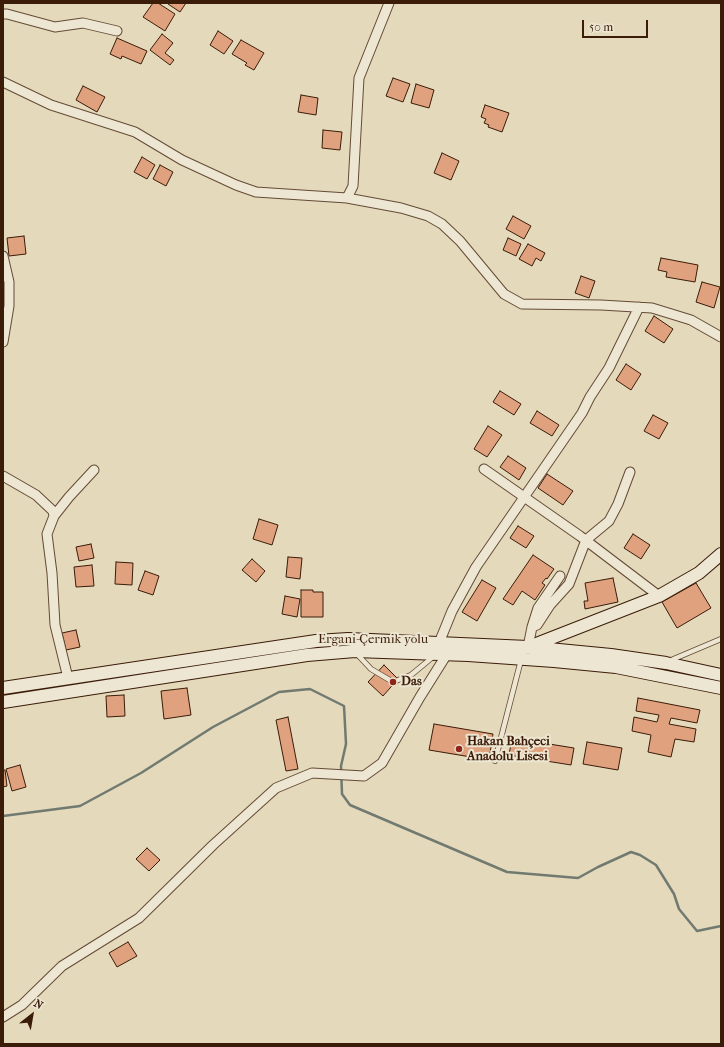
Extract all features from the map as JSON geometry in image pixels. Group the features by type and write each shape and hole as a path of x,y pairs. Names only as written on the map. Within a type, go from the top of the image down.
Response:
{"main road":[{"path":"528,647 659,596 699,573 721,554"},
{"name":"Ergani-Çermik yolu","path":"3,688 333,639 616,667 721,688"},
{"name":"Ergani-Çermik yolu","path":"3,702 307,654 355,651 528,647 611,655 666,663 721,675"}],"street":[{"path":"347,198 353,186 359,78 389,3"},
{"path":"3,14 55,27 83,23 117,31"},
{"path":"3,82 51,105 135,132 182,160 236,185 256,192 347,198 401,208 428,216 438,221 460,241 504,294 522,304 601,304 652,308 691,320 721,337"},
{"path":"3,256 9,282 9,306 3,342"},
{"path":"3,1017 22,1005 62,966 139,918 213,844 276,788 312,773 364,776 382,763 420,697 441,650 452,611 476,567 582,413 590,397 610,368 639,307"},
{"path":"484,469 586,540 659,596"},
{"path":"68,678 55,625 52,572 47,534 54,516 94,470"},
{"path":"532,627 537,625 550,605 569,584 586,540 609,521 618,504 630,472"},
{"path":"3,476 36,495 52,511 54,516"},
{"path":"528,647 538,608 560,576"}],"lane":[{"path":"666,663 721,639"},
{"path":"355,651 371,669 393,682 411,675 441,650"},
{"path":"495,761 522,658"}],"building":[{"path":"153,3 158,3 175,14 165,31 143,17"},
{"path":"186,3 180,12 168,4"},
{"path":"218,31 233,41 224,54 210,45"},
{"path":"162,34 173,43 165,53 174,60 170,65 150,50"},
{"path":"117,38 147,51 141,64 122,56 121,59 110,54"},
{"path":"241,40 264,53 254,70 245,65 247,63 232,54"},
{"path":"393,78 410,84 403,102 386,96"},
{"path":"416,84 434,90 429,108 411,103"},
{"path":"83,86 105,97 97,112 76,100"},
{"path":"301,95 318,98 316,115 298,112"},
{"path":"485,105 509,113 502,132 488,127 489,125 484,123 486,119 481,117"},
{"path":"323,130 342,132 340,150 322,148"},
{"path":"442,153 459,161 451,180 434,173"},
{"path":"142,157 155,165 147,179 134,172"},
{"path":"160,165 173,172 166,186 153,179"},
{"path":"513,216 531,226 524,239 506,229"},
{"path":"24,236 26,254 9,256 7,238"},
{"path":"508,238 521,244 516,256 503,250"},
{"path":"528,244 545,253 541,261 536,258 532,266 519,259"},
{"path":"661,258 698,265 695,282 666,277 667,272 658,270"},
{"path":"581,276 595,281 589,298 575,293"},
{"path":"702,282 720,287 714,308 696,302"},
{"path":"654,316 673,329 664,343 645,331"},
{"path":"626,364 641,374 631,390 616,380"},
{"path":"500,391 521,404 514,415 493,402"},
{"path":"537,411 559,425 552,436 530,423"},
{"path":"653,415 668,423 659,439 644,431"},
{"path":"488,426 502,435 487,457 474,449"},
{"path":"508,456 526,468 519,480 500,467"},
{"path":"547,474 573,491 563,505 538,488"},
{"path":"259,519 278,525 272,545 253,539"},
{"path":"518,526 534,536 526,548 510,538"},
{"path":"633,534 650,545 641,559 624,548"},
{"path":"91,544 94,558 79,561 76,547"},
{"path":"533,555 554,569 542,583 545,585 535,600 522,591 513,605 503,599"},
{"path":"288,557 302,558 300,579 286,577"},
{"path":"252,559 265,571 256,582 242,570"},
{"path":"116,562 133,563 132,585 115,584"},
{"path":"92,565 94,586 76,587 74,567"},
{"path":"145,571 159,576 153,595 138,590"},
{"path":"613,578 618,602 585,609 584,601 588,601 585,583"},
{"path":"482,580 496,588 477,621 462,612"},
{"path":"696,583 711,608 677,628 662,602"},
{"path":"301,590 323,592 323,617 301,617"},
{"path":"285,596 300,599 297,617 282,614"},
{"path":"76,630 80,647 66,650 62,633"},
{"path":"384,665 398,679 383,696 368,682"},
{"path":"187,688 191,715 164,719 161,691"},
{"path":"124,695 125,716 107,717 106,696"},
{"path":"638,698 700,710 697,723 671,718 669,724 696,729 694,742 675,739 671,757 648,752 651,735 632,731 634,717 657,722 659,715 636,711"},
{"path":"288,717 298,769 286,771 276,720"},
{"path":"434,724 493,734 489,760 429,750"},
{"path":"512,738 574,748 571,765 509,755"},
{"path":"587,742 622,748 618,770 583,764"},
{"path":"20,765 26,787 12,791 6,769"},
{"path":"3,770 5,770 7,786 3,787"},
{"path":"147,848 160,860 149,871 136,859"},
{"path":"128,942 137,956 117,967 109,953"}],"waterway":[{"path":"3,816 80,806 141,773 213,727 279,692 310,689 344,706 346,744 341,766 342,794 350,805 507,872 578,878 631,852 640,855 656,865 674,894 679,909 697,931 721,926"}],"place":[{"name":"Das","path":"393,682"},
{"name":"Hakan Bahçeci Anadolu Lisesi","path":"459,749"}]}
